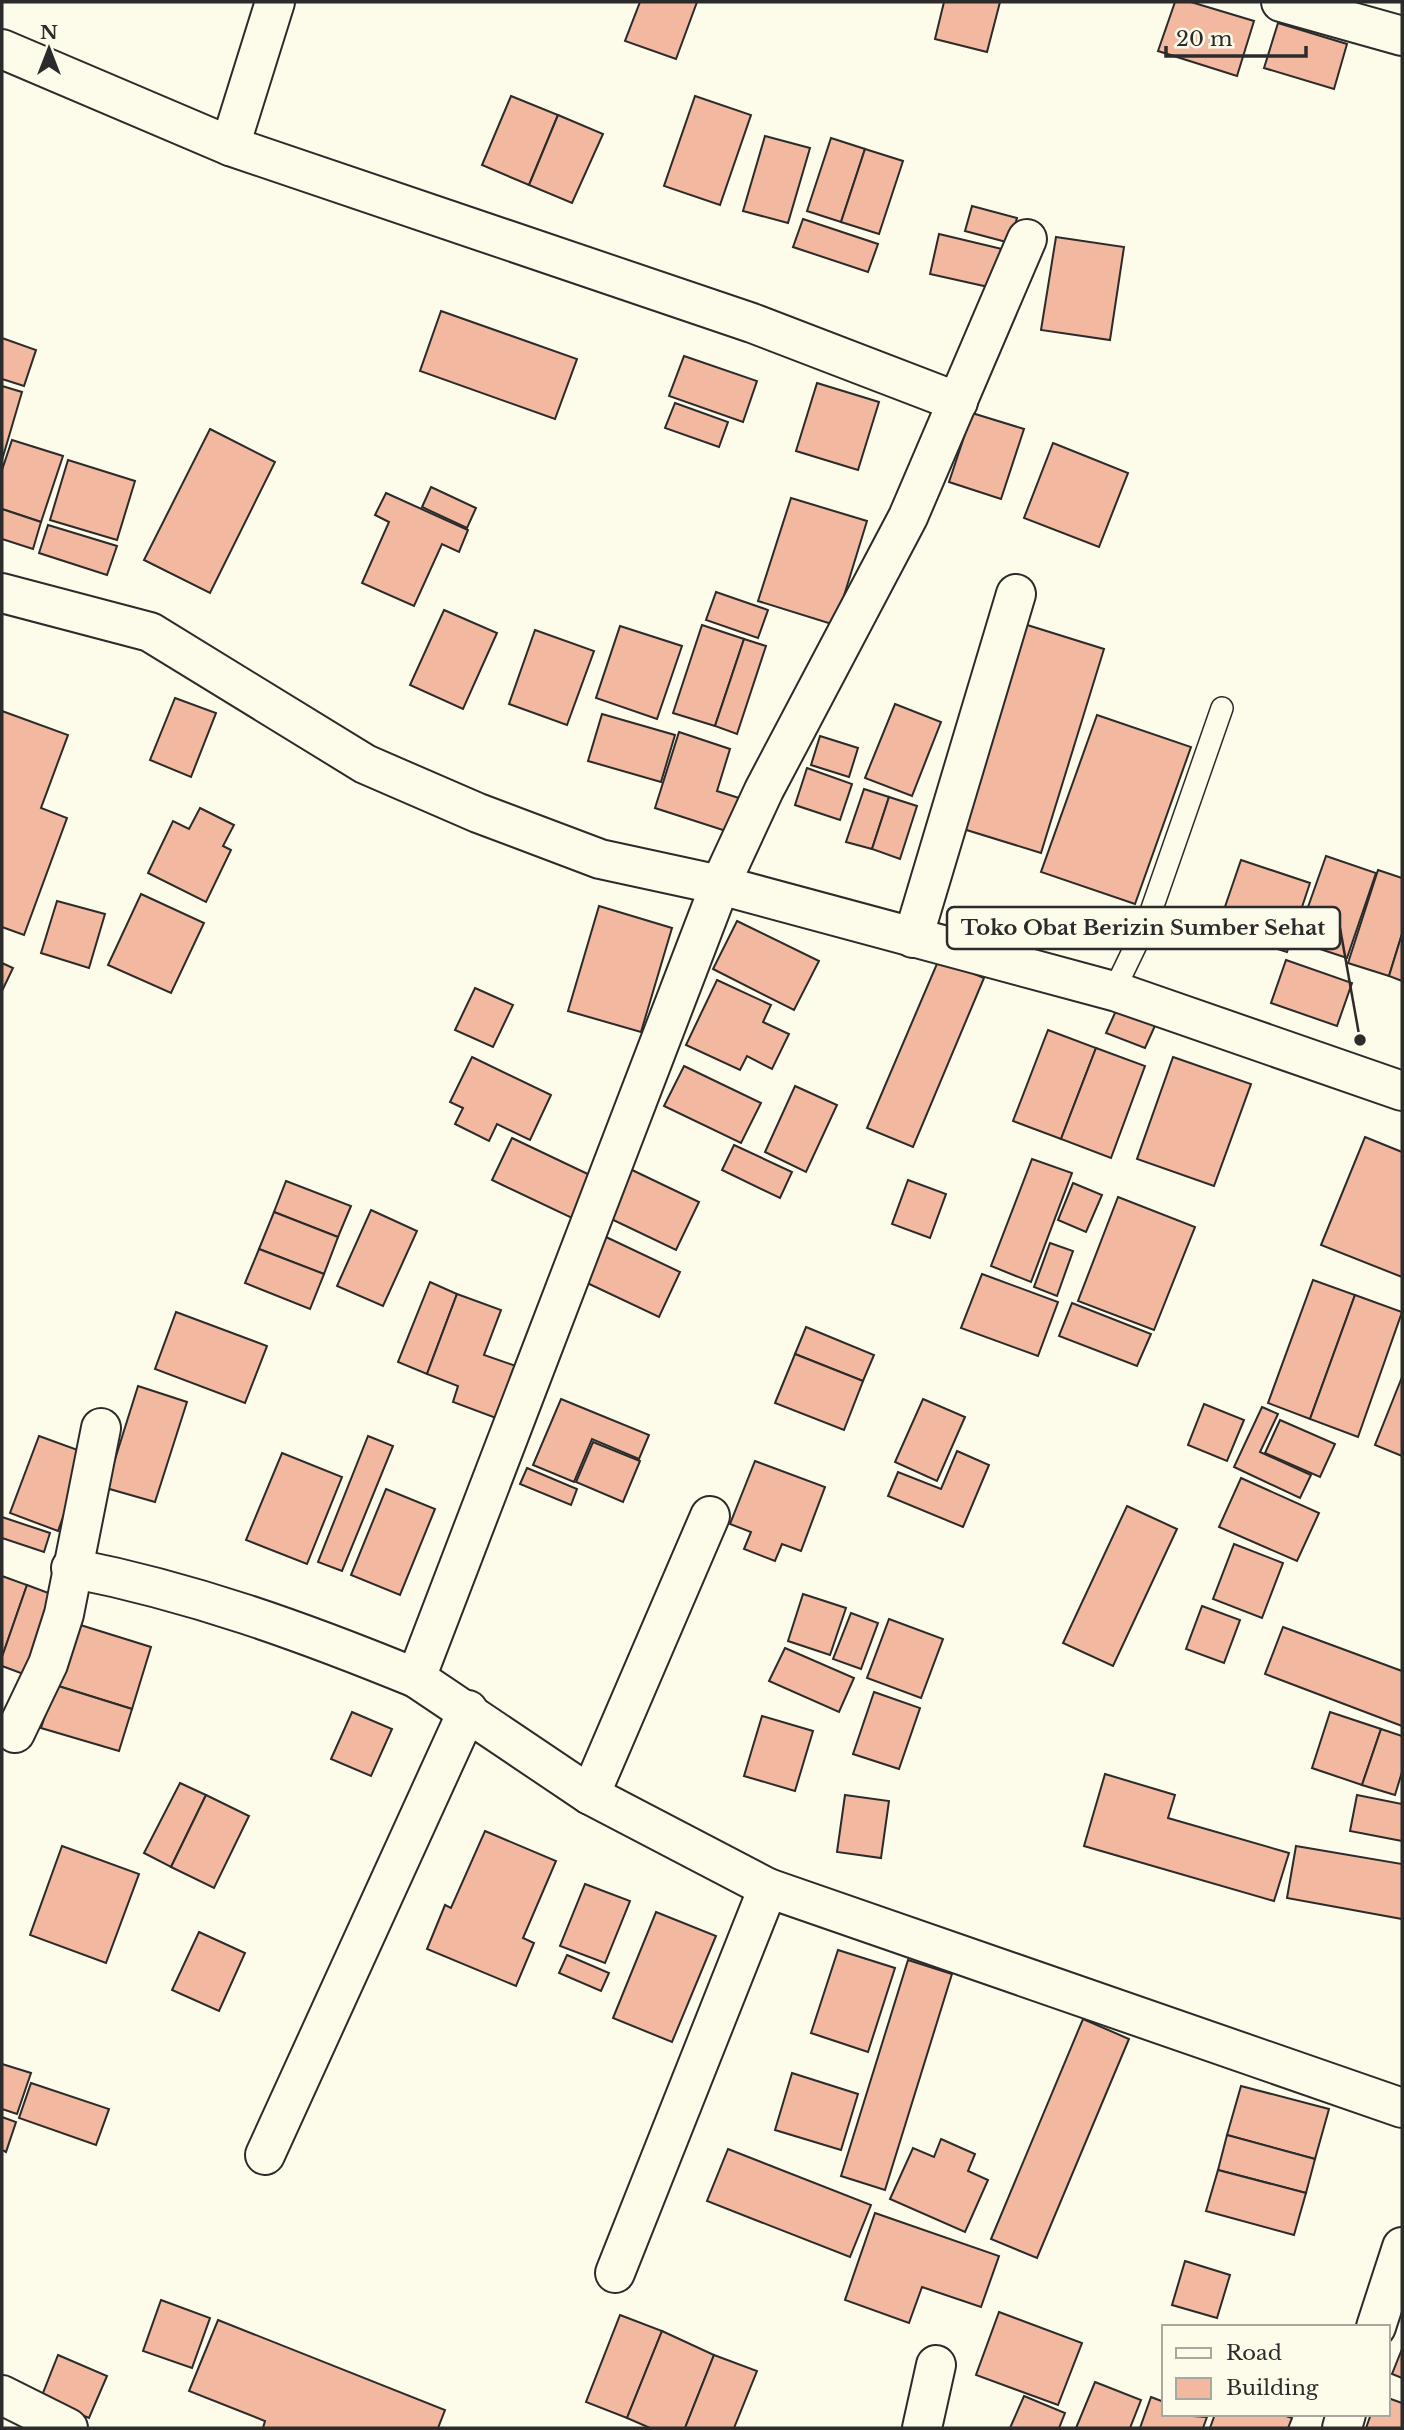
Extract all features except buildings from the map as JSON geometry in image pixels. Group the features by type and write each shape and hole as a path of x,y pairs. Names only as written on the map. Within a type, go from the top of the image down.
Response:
{"street":[{"path":"230,146 275,2"},
{"path":"1280,2 1402,36"},
{"path":"2,50 230,146 752,323 958,402"},
{"path":"416,1678 720,885 764,790 908,517 1027,239"},
{"path":"914,938 1016,594"},
{"path":"6,602 150,632 365,764 478,813 600,859 720,885 1117,992 1402,1091"},
{"path":"15,1733 48,1664 64,1614 71,1568 101,1428"},
{"path":"590,1795 710,1516"},
{"path":"71,1568 138,1581 290,1626 416,1678 468,1710 590,1795 768,1888 1402,2108"},
{"path":"265,2155 468,1710"},
{"path":"615,2273 768,1888"},
{"path":"1377,2325 1402,2247"},
{"path":"922,2428 936,2365"},
{"path":"2,2395 68,2428"}],"lane":[{"path":"1117,992 1120,978 1147,920 1222,708"}],"place":[{"name":"Toko Obat Berizin Sumber Sehat","path":"1360,1040"}]}
